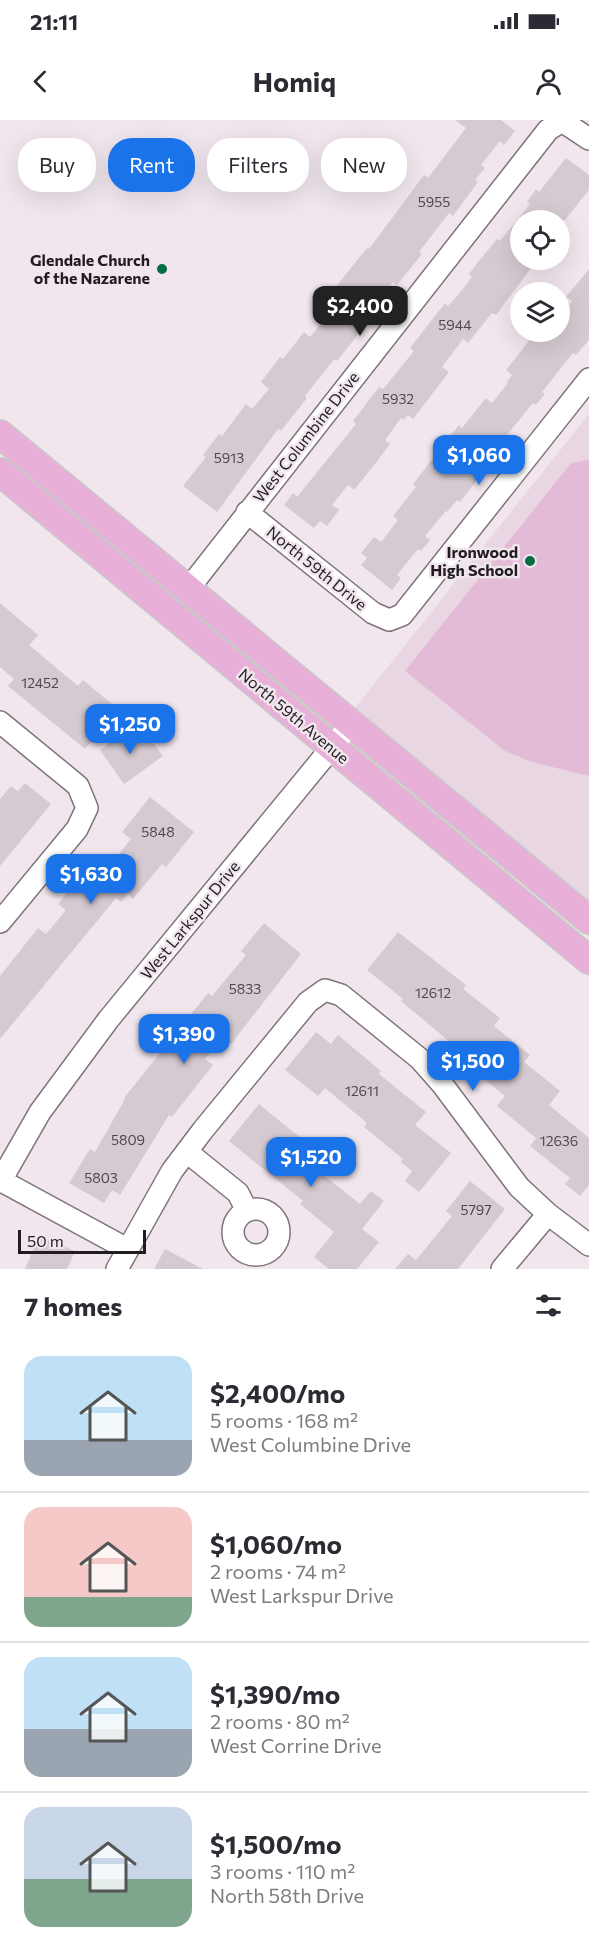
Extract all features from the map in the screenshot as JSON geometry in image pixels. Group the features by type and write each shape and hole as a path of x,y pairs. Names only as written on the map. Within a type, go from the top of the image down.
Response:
{"main road":[{"name":"North 59th Avenue","path":"0,434 589,920"},
{"name":"North 59th Avenue","path":"0,472 589,960"}],"street":[{"path":"562,121 589,139"},
{"name":"West Columbine Drive","path":"189,588 548,130 562,121"},
{"name":"North 59th Drive","path":"247,512 373,614 389,620 402,615 589,379"},
{"path":"0,722 78,786 87,808 77,829 0,922"},
{"name":"West Larkspur Drive","path":"0,1181 40,1112 108,1020 351,724"},
{"path":"117,1269 172,1171 308,1002 325,990 341,995 420,1059 442,1084 519,1187 548,1214 589,1245"},
{"path":"187,1152 238,1193 247,1211"},
{"path":"0,1181 127,1249"},
{"path":"502,1269 548,1214"}],"shaded area":[{"name":"Ironwood High School","path":"589,414 589,908 354,709"},
{"path":"589,460 589,776 532,762 505,751 405,671 571,463"}],"building":[{"path":"455,120 501,120 515,131 504,145 500,141 481,165 485,168 475,180 478,182 453,216 449,213 419,252 422,254 397,285 393,282 360,326 363,328 337,361 334,359 281,431 278,429 217,512 183,486 206,457 203,455 219,434 222,436 246,404 252,409 269,389 261,382 280,357 283,359 304,332 310,337 327,316 318,309 367,248 369,249 424,175 428,178 466,128"},
{"path":"566,158 589,175 589,190 570,214 570,210 525,210 530,204 527,202 536,189 539,192"},
{"path":"510,229 510,270 530,270 521,282 510,282 510,296 496,315 492,313 468,343 463,339 442,367 449,372 413,419 408,415 404,420 401,418 385,440 390,444 378,460 354,490 348,485 332,505 339,510 327,526 320,521 314,528 284,505 293,493 297,497 356,424 353,421 379,387 383,389 414,351 410,348 445,303 448,306 458,295 472,277 469,274 478,262 497,239 500,241"},
{"path":"589,269 589,340 576,355 573,353 542,392 545,394 536,405 533,403 493,452 485,465 487,467 460,502 457,500 425,536 430,540 421,551 418,549 397,575 401,578 392,590 361,565 367,558 361,553 374,537 381,542 398,520 393,516 416,487 413,484 459,425 462,428 486,398 492,403 508,383 512,375 506,370 528,342 570,342 570,304 572,301 570,292"},
{"path":"0,603 38,635 29,645 78,686 83,680 118,709 85,749 8,686 14,679 0,667"},
{"path":"131,727 143,744 150,739 163,756 124,784 100,750"},
{"path":"25,783 51,804 0,866 0,799 11,786 18,791"},
{"path":"150,797 194,832 166,867 162,864 133,899 128,894 121,902 116,898 0,1039 0,976 38,928 46,934 66,910 58,904 76,882 79,884 100,857 110,865 131,839 122,832"},
{"path":"264,923 301,954 231,1044 223,1037 205,1059 213,1065 172,1117 169,1115 120,1195 112,1190 104,1203 69,1183 90,1149 95,1152 124,1098 208,993 212,996 246,955 241,951"},
{"path":"398,932 466,985 463,989 500,1018 494,1026 530,1055 524,1062 560,1091 549,1105 589,1138 589,1185 580,1196 565,1184 570,1178 530,1146 536,1138 497,1106 505,1096 473,1070 483,1057 463,1041 457,1048 367,970"},
{"path":"316,1032 331,1044 338,1035 381,1071 379,1074 426,1112 415,1125 451,1153 419,1192 405,1181 412,1171 401,1162 403,1159 364,1127 367,1123 325,1088 318,1096 285,1070"},
{"path":"259,1104 326,1159 317,1170 360,1204 371,1191 384,1201 362,1229 379,1242 357,1269 329,1269 314,1257 334,1232 300,1204 303,1201 229,1141"},
{"path":"470,1181 505,1209 458,1269 395,1269 408,1254 416,1260 452,1216 446,1211"},
{"path":"39,1236 75,1251 67,1269 25,1269"},
{"path":"165,1249 203,1269 154,1269"}],"place":[{"name":"Glendale Church of the Nazarene","path":"162,269"},
{"name":"Ironwood High School","path":"530,561"}]}
